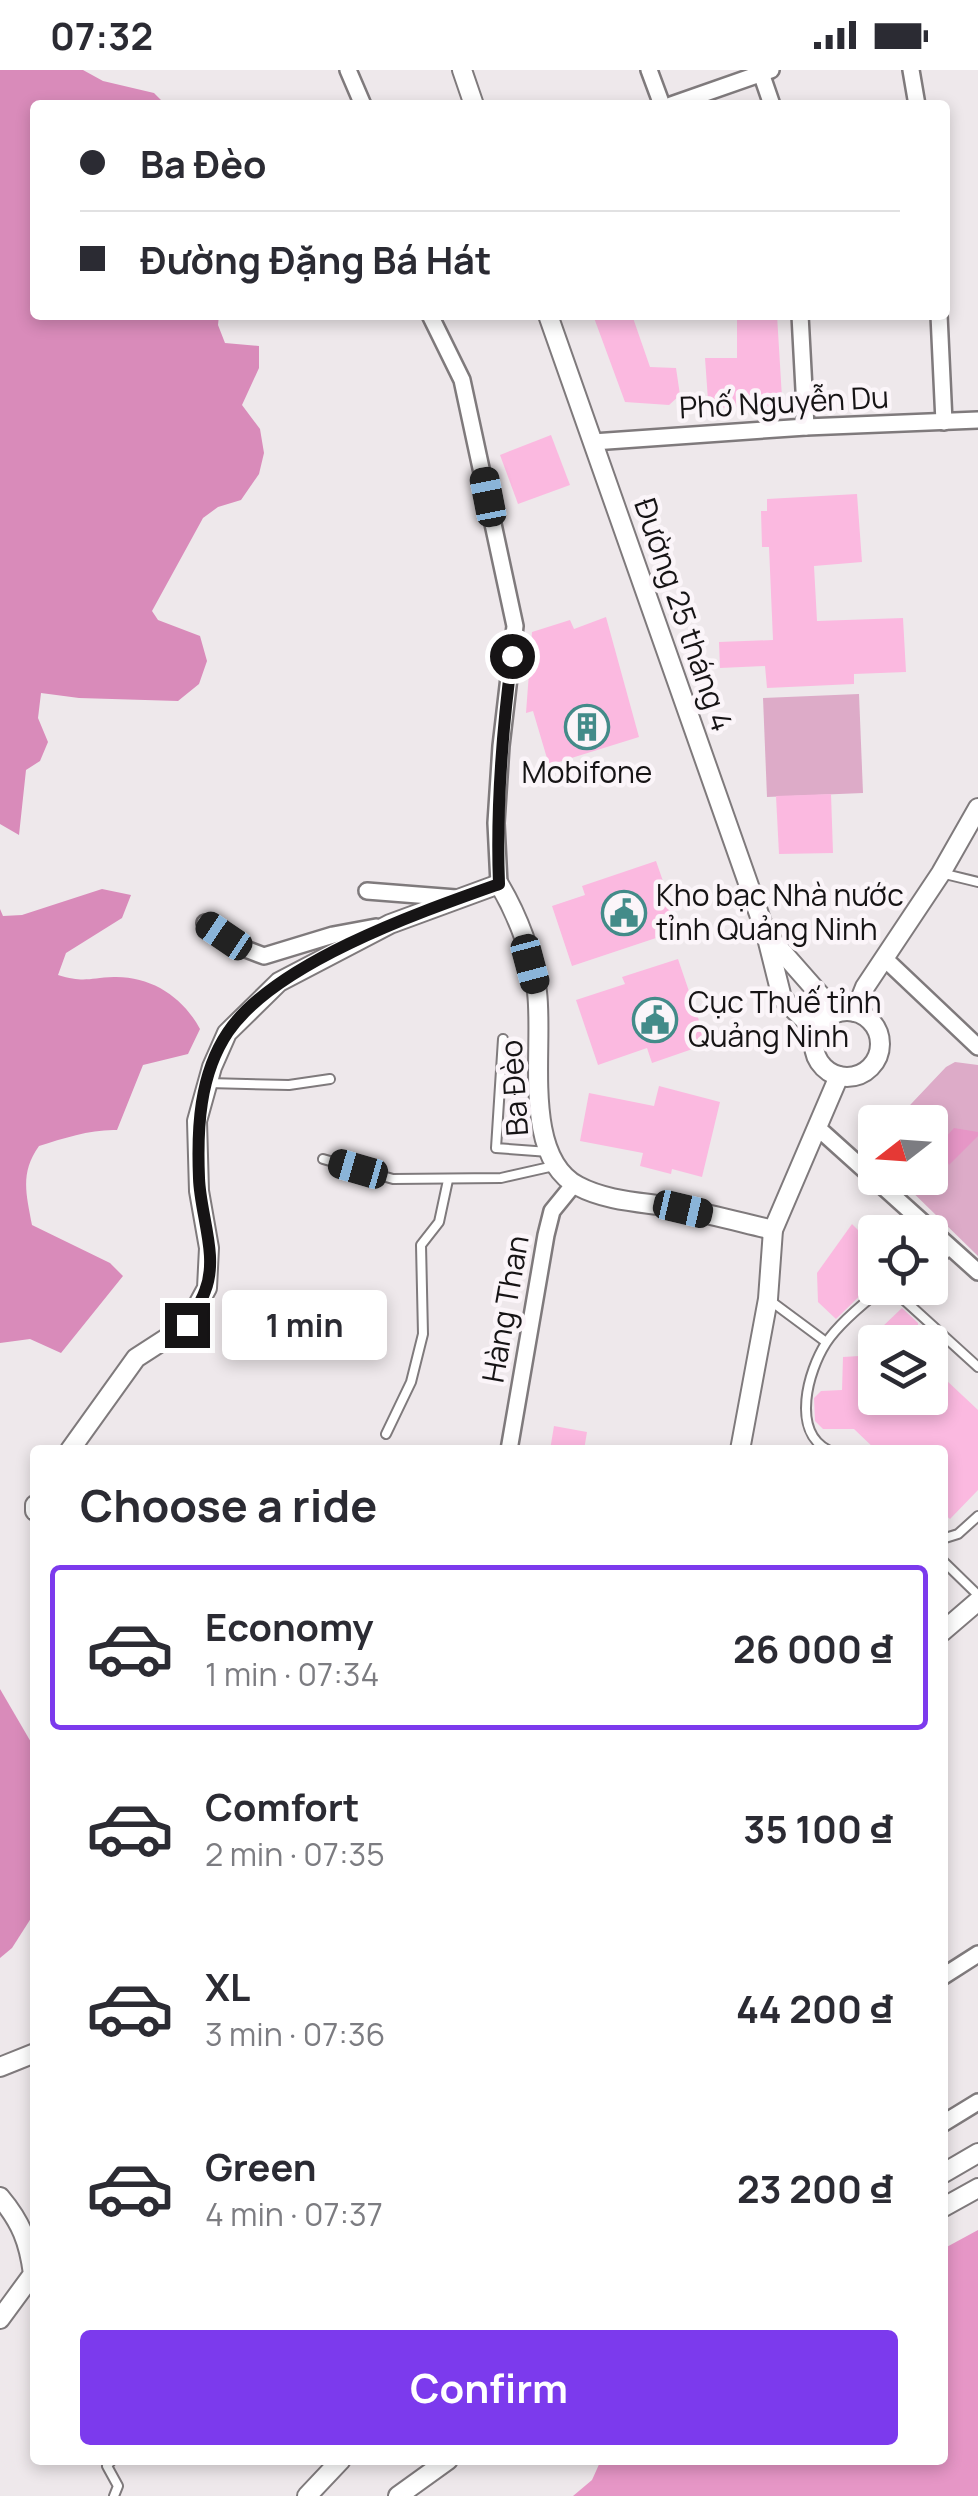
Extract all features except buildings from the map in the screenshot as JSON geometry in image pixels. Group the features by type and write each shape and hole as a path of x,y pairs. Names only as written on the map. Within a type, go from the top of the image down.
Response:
{"street":[{"path":"348,70 361,100"},
{"path":"462,70 472,100"},
{"path":"649,70 660,100"},
{"path":"912,70 916,100"},
{"path":"685,100 766,72 771,100"},
{"name":"Ba Đèo","path":"432,320 462,380 515,626 500,746 496,823 499,884 516,913 537,990 542,1135 551,1159 574,1184 596,1194 774,1230"},
{"name":"Đường 25 tháng 4","path":"550,320 766,934 782,998 816,1032"},
{"path":"800,320 806,426"},
{"path":"939,320 944,422"},
{"name":"Phố Nguyễn Du","path":"593,442 806,426 978,420"},
{"path":"846,1012 871,1021 880,1047 866,1071 839,1076 818,1059 816,1032 821,1024 846,1012 865,987 978,808"},
{"path":"74,1445 136,1358 187,1325 207,1288 209,1248 199,1191 197,1121 227,1034 278,982 390,924 499,884"},
{"path":"367,890 460,898"},
{"path":"205,923 243,948 264,956 333,935 390,924"},
{"name":"Đường 25 tháng 4","path":"766,934 846,1012"},
{"path":"884,958 978,1048"},
{"path":"741,1445 768,1300 774,1230 839,1076"},
{"path":"819,1129 978,1272"},
{"name":"Hàng Than","path":"510,1445 546,1235 552,1212 574,1184"},
{"path":"948,1626 978,1598"},
{"path":"948,1974 978,1954"},
{"path":"0,2067 30,2055"},
{"path":"948,2120 978,2102"},
{"path":"948,2172 976,2160"},
{"path":"948,2205 978,2188"},
{"path":"0,2197 19,2220 30,2245"},
{"path":"0,2319 30,2279"},
{"path":"307,2496 336,2465"},
{"path":"398,2496 441,2465"}],"lane":[{"path":"941,872 978,882"},
{"path":"503,1039 496,1148 551,1159"},
{"path":"208,1083 289,1086 330,1079"},
{"path":"324,1159 392,1179 448,1180 501,1178 551,1159"},
{"path":"386,1434 411,1382 424,1334 421,1245 439,1222 448,1180"},
{"path":"948,1251 951,1248"},
{"path":"768,1300 826,1342"},
{"path":"818,1445 808,1429 806,1391 826,1342 866,1305"},
{"path":"912,1305 978,1367"},
{"path":"948,1537 958,1534 978,1516"},
{"path":"948,1566 978,1598"},
{"path":"108,2465 118,2486 114,2496"}],"shaded area":[{"path":"0,70 83,70 103,81 154,93 161,100 30,100 30,320 218,320 225,343 259,346 259,368 242,405 260,429 264,453 259,474 241,500 218,507 203,518 152,611 158,620 200,636 207,661 199,684 178,701 41,693 38,718 48,742 40,761 26,770 19,835 0,824"},
{"path":"859,694 863,793 767,797 763,698"},
{"path":"102,889 131,895 122,918 66,953 58,975 141,980 175,998 200,1029 188,1054 143,1065 117,1130 39,1146 29,1165 26,1184 32,1225 110,1263 123,1276 61,1353 30,1339 0,1343 0,909 3,916 22,915"},
{"path":"955,1062 978,1065 978,1256 948,1227 948,1215 936,1215 915,1195 948,1195 948,1105 910,1105"},
{"path":"954,1128 978,1132 949,1165 948,1163 948,1135"},
{"path":"0,1689 30,1740 30,1920 12,1948 0,1958"},
{"path":"978,2230 978,2496 573,2496 592,2480 599,2465 948,2465 948,2246"}],"place":[{"name":"Mobifone","path":"587,727"},
{"name":"Kho bạc Nhà nước tỉnh Quảng Ninh","path":"624,913"},
{"name":"Cục Thuế tỉnh Quảng Ninh","path":"655,1020"}],"route":[{"path":"187,1325 207,1288 209,1248 199,1191 197,1121 212,1067 227,1034 278,982 390,924 499,884 496,823 500,746 512,656"}]}
